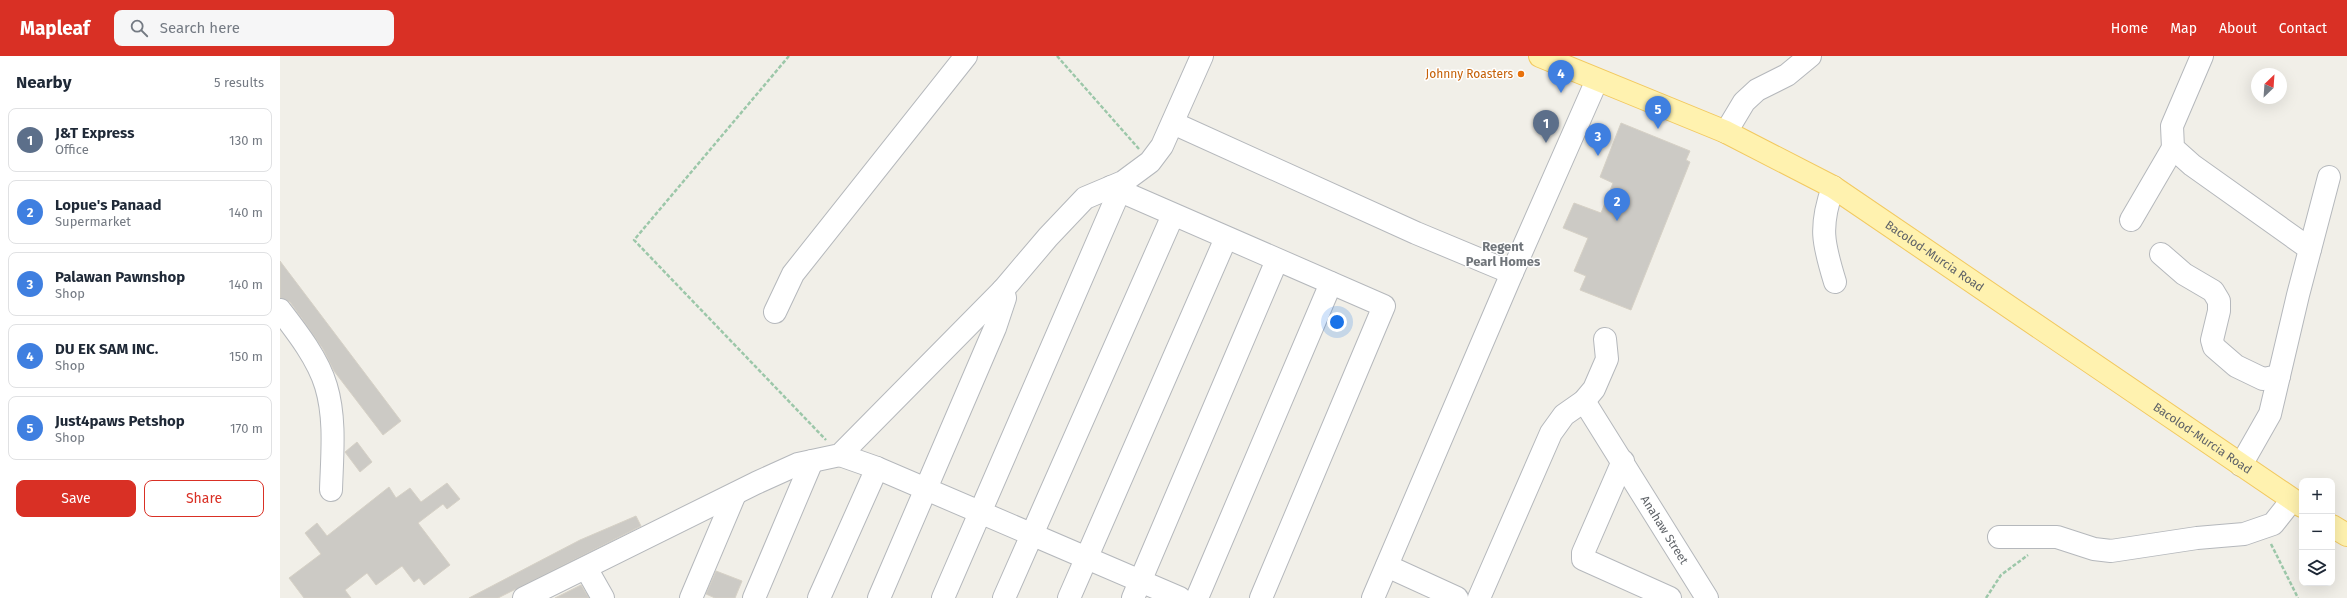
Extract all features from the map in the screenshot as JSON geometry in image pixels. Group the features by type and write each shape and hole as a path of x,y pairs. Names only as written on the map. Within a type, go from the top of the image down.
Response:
{"main road":[{"name":"Bacolod-Murcia Road","path":"1540,56 1726,132 1833,187 2297,503"},
{"path":"2335,528 2347,536"}],"street":[{"path":"775,312 793,274 966,56"},
{"path":"840,455 1003,290 1048,237 1084,198 1115,189 1150,162 1162,146 1202,56"},
{"path":"1726,132 1744,102 1757,90 1787,75 1810,56"},
{"path":"2131,220 2173,148 2172,126 2202,56"},
{"path":"1373,598 1512,272 1597,80"},
{"path":"1173,123 1416,233 1512,272"},
{"path":"2173,148 2192,166 2310,249"},
{"path":"2241,465 2270,414 2329,177"},
{"path":"1833,187 1825,209 1824,244 1835,282"},
{"path":"1115,189 1384,306 1260,598"},
{"path":"943,598 1115,189"},
{"path":"1004,598 1173,215"},
{"path":"1069,598 1226,238"},
{"path":"2160,254 2184,274 2213,291 2219,301 2219,311 2212,340 2214,346 2236,366 2263,379 2279,376"},
{"path":"1136,589 1277,260"},
{"path":"1197,598 1331,283"},
{"path":"879,598 995,328 1005,298 1003,290"},
{"path":"280,310 316,363 326,385 331,422 331,490"},
{"path":"1479,598 1551,433 1564,415 1584,401 1594,389 1607,359 1605,339"},
{"name":"Anahaw Street","path":"1584,401 1623,461 1707,598"},
{"path":"531,596 734,494 798,464 840,455 877,468 925,488 1086,558 1136,589 1180,598"},
{"path":"754,598 812,461"},
{"path":"1623,461 1583,553 1583,559 1670,598"},
{"path":"819,598 877,468"},
{"path":"691,598 734,494"},
{"path":"1999,537 2024,535 2062,538 2094,549 2111,550 2182,540 2244,534 2264,529 2297,503"},
{"path":"1387,566 1457,598"},
{"path":"586,568 603,598"}],"path":[{"path":"789,56 634,240 840,455"},
{"path":"1057,56 1150,162"},
{"path":"2264,529 2298,598"},
{"path":"1986,598 2002,575 2036,548 2045,537"}],"building":[{"path":"1621,123 1690,151 1686,160 1690,162 1631,310 1580,290 1586,276 1574,271 1588,238 1563,228 1574,203 1601,213 1613,183 1600,177"},
{"path":"280,261 401,421 383,435 334,371 323,349 290,302 280,298"},
{"path":"357,442 372,462 360,472 345,452"},
{"path":"447,483 460,499 447,509 443,504 418,523 450,565 424,585 419,578 414,582 402,566 376,585 367,573 345,590 351,598 304,598 289,578 321,554 305,533 317,523 327,536 389,487 396,498 410,488 421,502"},
{"path":"636,516 641,526 498,598 469,598 580,540"},
{"path":"716,571 742,581 735,598 715,598 706,594"},
{"path":"581,585 589,598 555,598"}],"place":[{"name":"Johnny Roasters","path":"1521,74"},
{"name":"DU EK SAM INC.","path":"1561,93"},
{"name":"Just4paws Petshop","path":"1658,129"},
{"name":"J&T Express","path":"1546,143"},
{"name":"Palawan Pawnshop","path":"1598,156"},
{"name":"Lopue's Panaad","path":"1617,221"}],"district":[{"name":"Regent Pearl Homes","path":"1503,254"}]}
